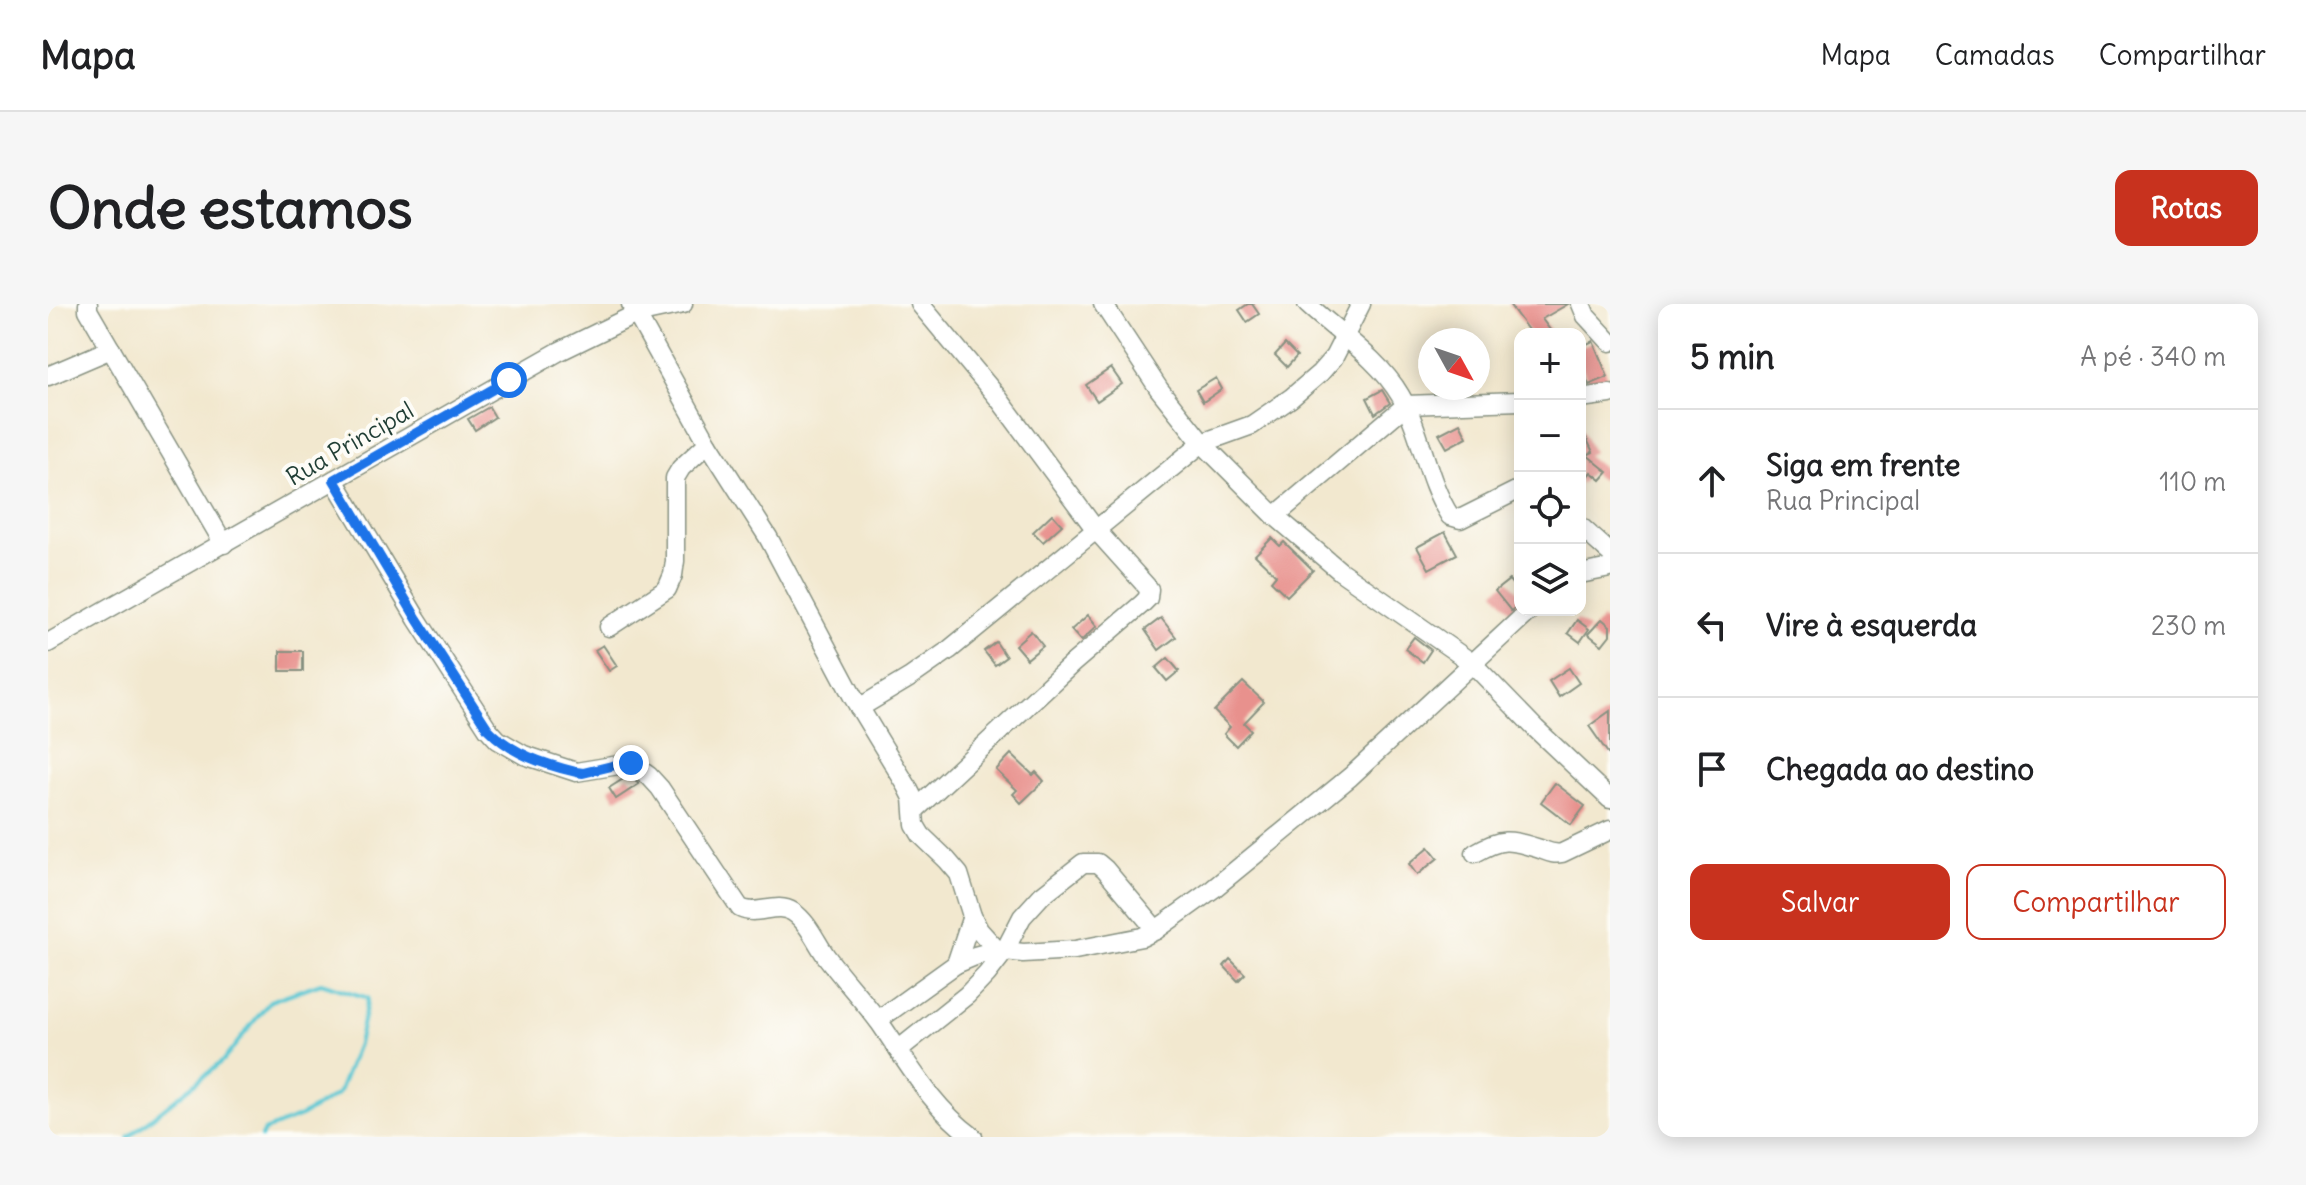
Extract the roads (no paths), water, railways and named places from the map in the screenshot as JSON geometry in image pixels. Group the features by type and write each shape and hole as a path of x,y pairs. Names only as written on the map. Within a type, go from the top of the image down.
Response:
{"street":[{"path":"88,304 88,310 224,544"},
{"name":"Rua Principal","path":"48,643 633,309 683,304"},
{"path":"915,810 1148,598 1149,589 1096,530 999,399 920,304"},
{"path":"1103,304 1159,389 1202,443 1275,516 1340,571 1472,663 1610,799"},
{"path":"1307,304 1390,380 1406,405 1427,466 1450,516 1460,519 1514,492"},
{"path":"859,708 949,650 1202,443 1252,425 1268,415 1320,373 1334,357 1361,304"},
{"path":"1581,304 1586,316 1610,342"},
{"path":"633,309 708,443 768,537 859,708 907,786 913,798 915,825 959,874 979,930 1001,951"},
{"path":"48,376 111,349"},
{"path":"1586,397 1610,394"},
{"path":"1275,516 1406,405 1514,401"},
{"path":"609,627 667,589 675,561 675,478 681,468 708,443"},
{"path":"334,480 417,619 498,740 524,755 576,772 624,763 638,767 660,788 740,908 749,912 789,909 797,915 878,1020 929,1096 954,1123 973,1137"},
{"path":"1586,531 1606,549 1586,562"},
{"path":"1586,573 1610,568"},
{"path":"878,1020 956,964 975,956 1001,951 1075,950 1142,937 1156,930 1213,889 1350,777 1523,616"},
{"path":"1475,853 1503,840 1554,854 1562,853 1610,830"},
{"path":"898,1050 967,995 987,974 1031,905 1083,863 1098,863 1105,869 1156,930"},
{"path":"956,964 972,916"}],"waterway":[{"path":"128,1137 223,1061 270,1001 321,983 368,998 358,1044 338,1094 301,1116 264,1131 261,1137"}]}
